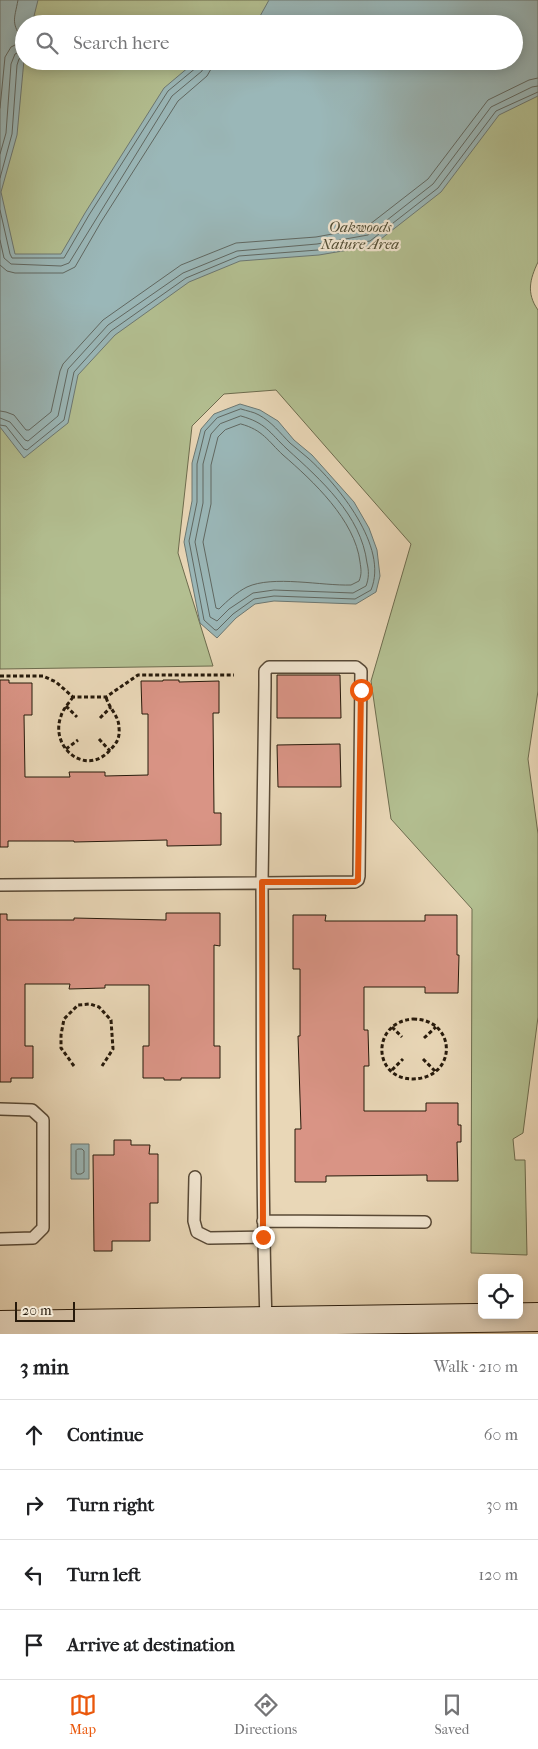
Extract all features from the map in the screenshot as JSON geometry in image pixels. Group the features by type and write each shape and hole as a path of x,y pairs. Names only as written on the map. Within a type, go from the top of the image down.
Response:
{"main road":[{"path":"0,1326 266,1320 538,1317"}],"lane":[{"path":"0,885 262,882 355,882 358,880 361,671 356,667 269,667 265,671 262,882 263,1237 266,1320"},
{"path":"0,1109 32,1110 43,1120 43,1189 42,1228 33,1238 0,1238"},
{"path":"195,1177 194,1221 197,1232 209,1238 263,1237"},
{"path":"263,1221 425,1222"}],"path":[{"path":"0,676 43,676 56,682 73,697 106,698 138,675 234,675"},
{"path":"73,697 61,715 58,731 60,740 66,749 72,757 78,760 100,758 110,751 117,742 119,735 118,719 106,698"},
{"path":"66,706 77,717"},
{"path":"100,718 111,707"},
{"path":"99,739 110,751"},
{"path":"66,749 78,740"},
{"path":"74,1066 61,1048 64,1019 78,1006 90,1004 99,1007 111,1020 113,1049 102,1066"},
{"path":"413,1018 425,1020 436,1027 445,1038 446,1053 443,1064 422,1078 400,1076 384,1061 381,1045 392,1027 402,1020 413,1018"},
{"path":"392,1027 402,1037"},
{"path":"424,1038 436,1027"},
{"path":"423,1058 435,1071"},
{"path":"392,1070 403,1059"}],"green space":[{"name":"Oakwoods Nature Area","path":"0,0 538,0 538,262 530,286 534,304 538,310 538,691 528,759 538,834 538,1017 523,1133 513,1139 515,1160 525,1160 527,1255 471,1253 472,909 391,819 371,681 411,544 276,390 224,394 192,426 178,553 213,666 0,669"}],"water":[{"path":"0,0 38,0 34,15 15,15 15,70 23,70 17,135 1,192 15,254 61,254 164,88 185,70 523,70 523,15 261,15 269,0 538,0 538,96 499,115 441,192 372,246 319,255 240,261 189,282 115,335 78,375 68,423 24,458 0,427"},
{"path":"240,404 260,410 278,421 294,440 312,455 354,502 369,528 377,550 380,576 376,592 356,604 274,601 255,604 236,618 217,638 200,623 184,542 192,501 192,463 201,429 214,414"},
{"path":"71,1144 89,1144 89,1179 71,1179"}],"building":[{"path":"277,675 340,675 341,718 277,718"},
{"path":"0,680 9,680 9,683 32,683 32,715 24,715 25,777 70,777 69,772 105,772 105,776 148,775 148,714 142,714 141,681 219,681 219,713 213,713 214,813 221,813 221,845 167,846 167,840 8,841 8,847 0,847"},
{"path":"340,744 341,787 278,787 277,745"},
{"path":"166,913 220,913 220,946 214,945 214,1046 220,1046 220,1078 164,1080 164,1078 143,1078 143,1046 149,1046 149,985 105,985 105,988 69,989 70,984 25,984 25,1046 33,1046 33,1078 11,1078 11,1082 0,1082 0,914 7,914 7,920 74,920 74,918 166,920"},
{"path":"293,915 326,915 325,921 425,921 425,915 457,915 458,993 425,993 425,987 364,987 364,1030 368,1030 369,1066 364,1066 364,1111 426,1111 426,1103 458,1103 458,1125 461,1125 461,1142 457,1142 458,1181 427,1181 427,1175 326,1176 326,1182 295,1182 295,1129 301,1129 298,1036 300,1036 300,969 293,969"},
{"path":"114,1140 131,1140 131,1145 150,1145 149,1154 158,1154 158,1203 150,1203 150,1241 112,1241 112,1251 94,1251 93,1155 114,1155"}],"route":[{"path":"263,1237 262,882 355,882 358,880 361,690"}]}
